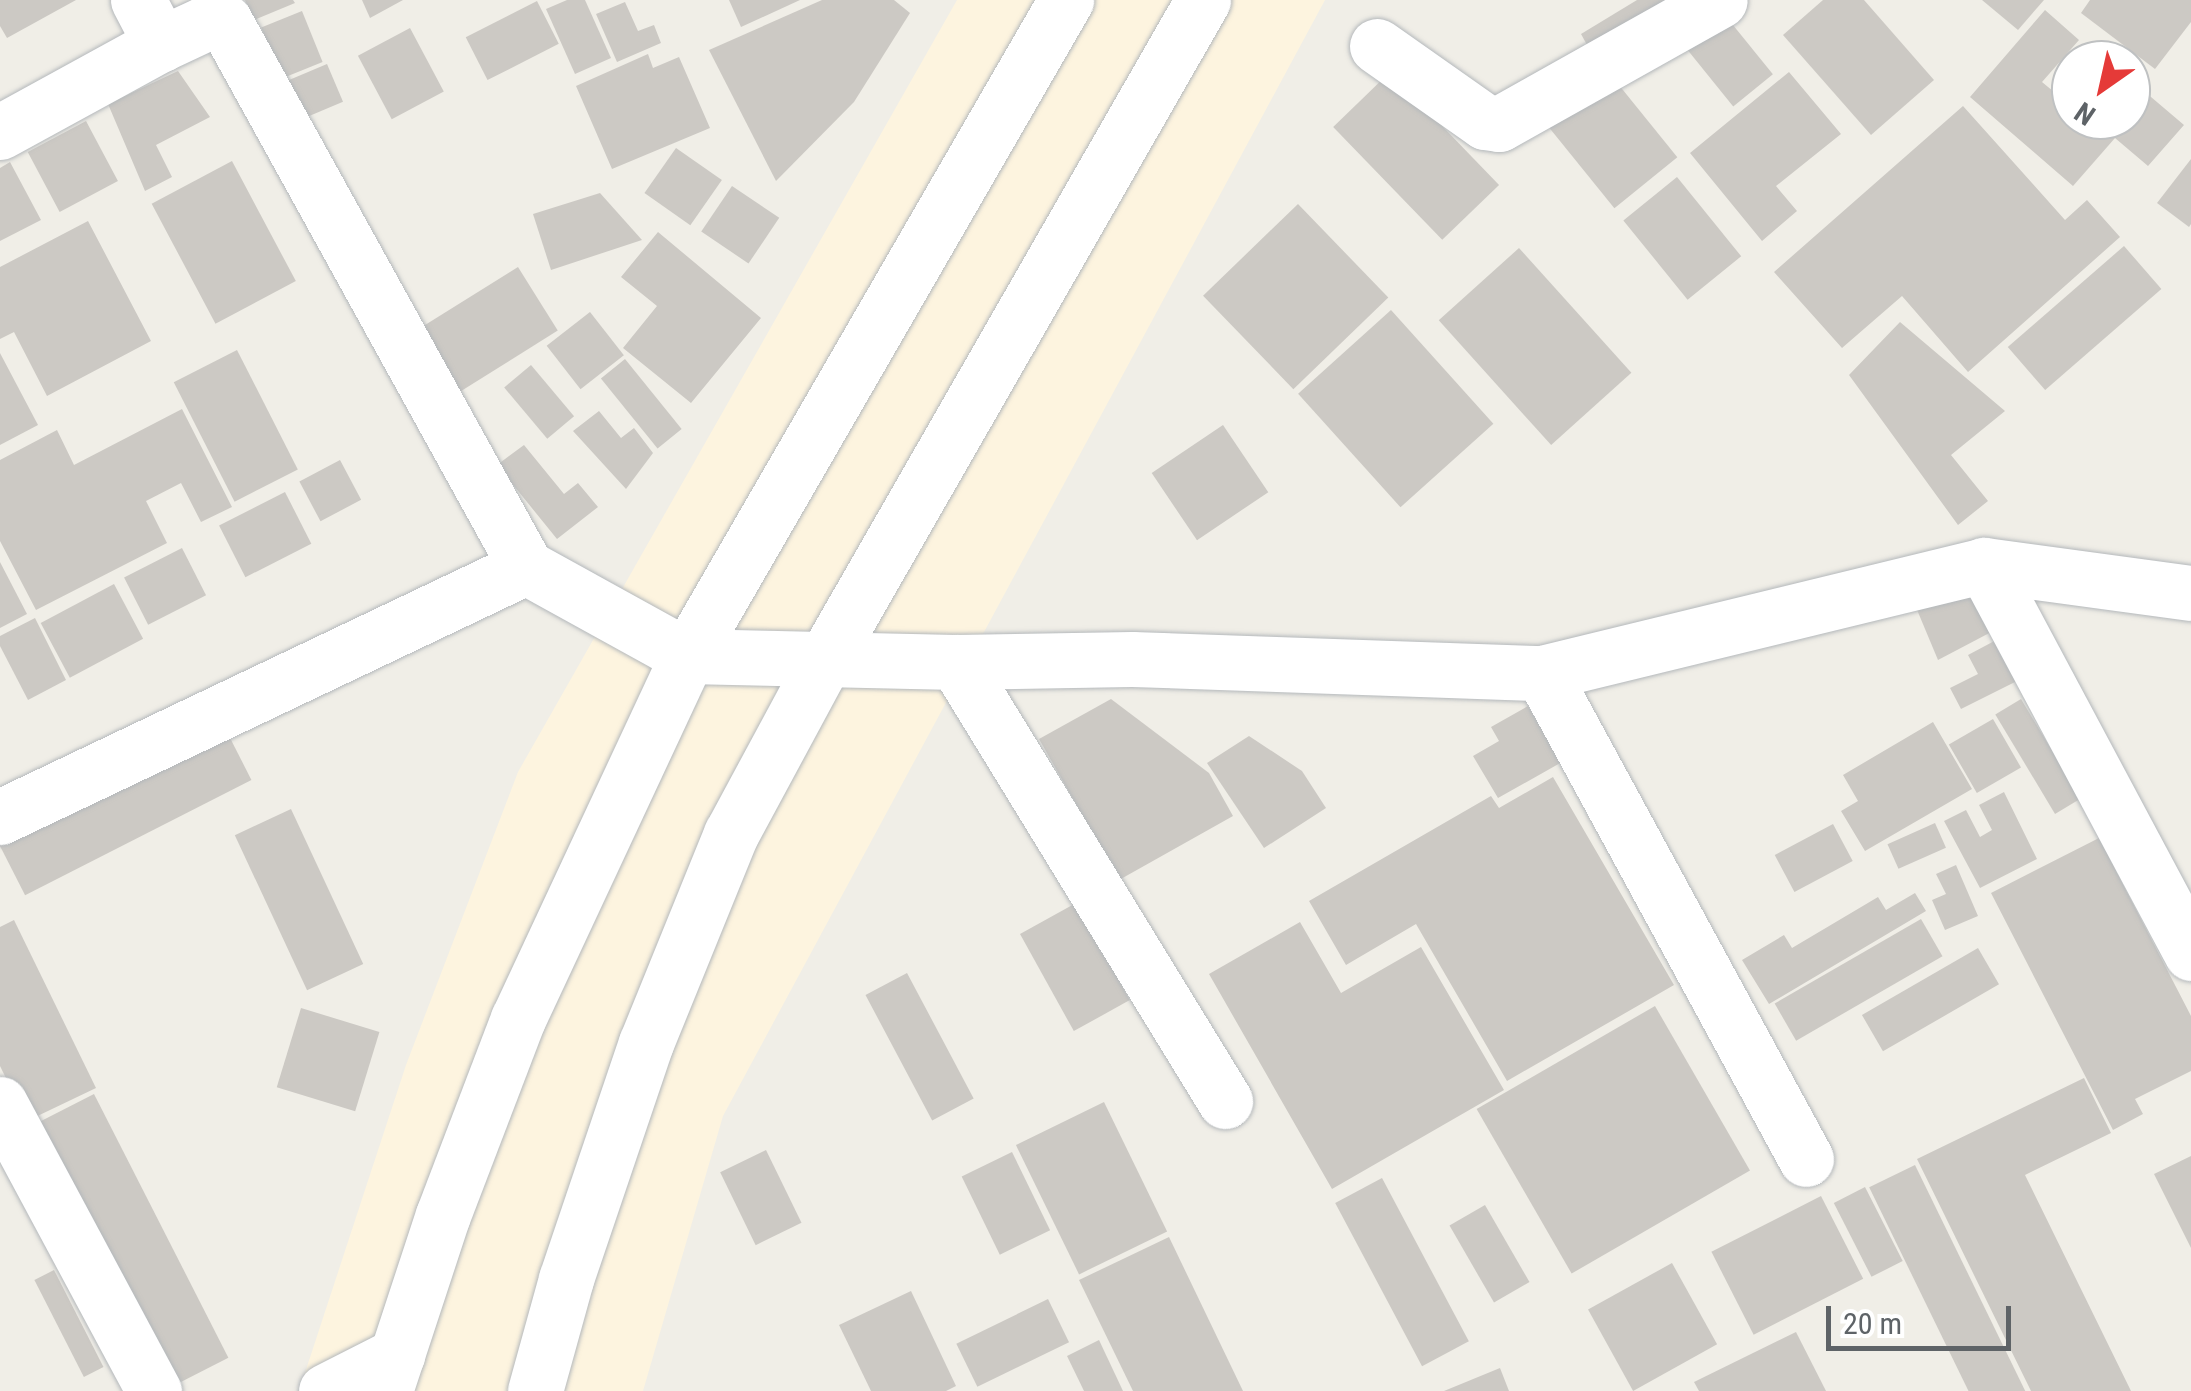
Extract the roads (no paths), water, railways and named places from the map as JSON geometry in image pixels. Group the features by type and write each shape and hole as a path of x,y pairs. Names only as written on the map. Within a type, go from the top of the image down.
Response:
{"street":[{"path":"326,1391 391,1373 444,1215 518,1019 687,656 1066,0"},
{"path":"535,1391 566,1279 646,1044 731,834 824,660 1204,0"},
{"path":"1376,46 1485,122 1500,124 1720,0"},
{"path":"0,132 150,22 225,22 526,567 687,656 956,662 1132,659 1542,673 1984,564 2191,593"},
{"path":"1984,564 2191,953"},
{"path":"0,817 526,567"},
{"path":"956,662 1225,1101"},
{"path":"1542,673 1806,1159"},
{"path":"0,1104 154,1391"}]}
